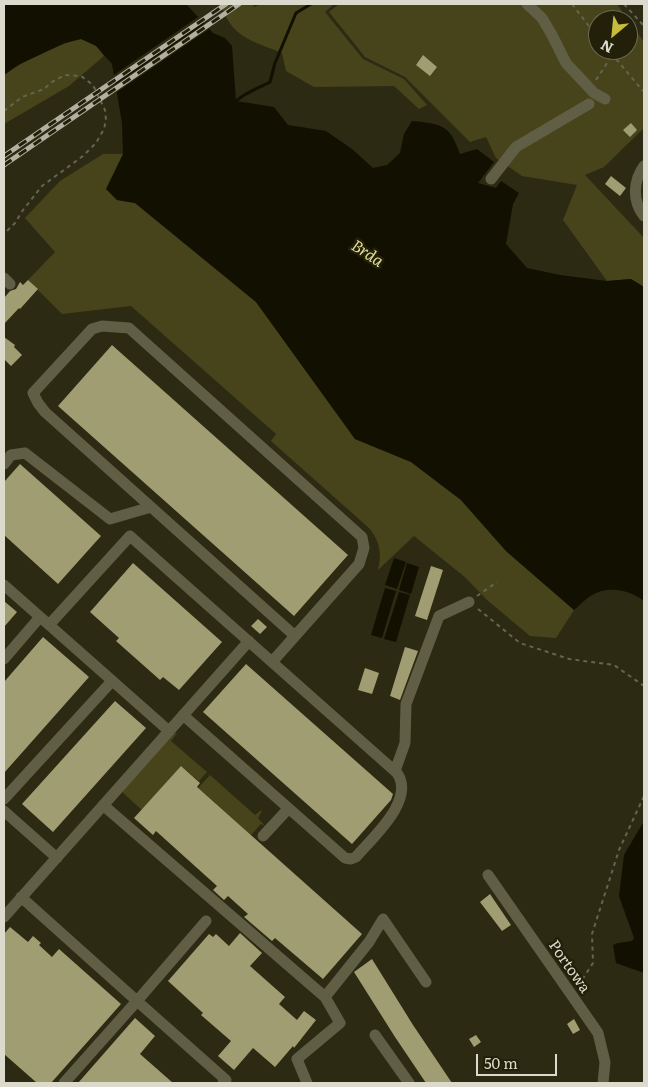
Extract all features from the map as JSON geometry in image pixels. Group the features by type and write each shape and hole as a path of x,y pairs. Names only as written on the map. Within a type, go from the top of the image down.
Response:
{"street":[{"path":"527,4 542,18 566,63 594,93 605,99"},
{"path":"491,179 516,147 589,104"},
{"path":"644,166 638,174 635,192 638,208 644,216"},
{"path":"272,662 359,564 364,548 362,537 129,328 102,326 92,329 33,393 38,403 45,412 295,636"},
{"path":"4,464 11,456 25,453 110,519 151,507"},
{"path":"4,658 45,621 130,536 395,771 401,779 402,789 394,814 356,857 351,860 345,858 183,715"},
{"path":"4,585 169,731"},
{"path":"395,771 405,743 406,704 439,616 468,602"},
{"path":"4,917 249,641"},
{"path":"4,800 112,681"},
{"path":"103,805 325,997 340,1023 297,1059 306,1083"},
{"path":"263,836 288,809"},
{"path":"4,811 57,858"},
{"name":"Portowa","path":"488,876 598,1033 605,1062 603,1083"},
{"path":"22,897 226,1080 224,1083"},
{"path":"325,997 369,942 383,920 426,982"},
{"path":"64,1083 206,921"},
{"path":"376,1035 409,1083"}],"path":[{"path":"572,4 588,25"},
{"path":"624,4 644,26"},
{"path":"596,80 609,60"},
{"path":"617,60 642,91"},
{"path":"4,111 22,97 44,89 64,75 81,76 93,85 105,110 106,120 104,129 96,143 83,156 42,186 15,223 4,234"},
{"path":"498,582 468,602 520,644 569,659 614,665 644,686"},
{"path":"572,996 593,962 592,934 619,850 644,796"}],"shaded area":[{"path":"221,4 252,4 255,7 260,4 334,4 325,12 363,59 404,79 427,105 419,109 394,86 314,87 286,71 282,53 244,37 237,31 225,15"},
{"path":"339,4 617,4 621,10 588,10 588,60 638,60 638,34 644,42 644,128 604,167 585,175 644,238 644,287 631,279 607,281 563,220 577,185 522,176 496,158 486,137 470,142 405,77 365,57 329,12"},
{"path":"81,39 96,45 104,56 69,86 4,124 4,75 41,53"},
{"path":"103,154 123,154 107,189 117,200 135,203 256,302 355,439 411,462 461,500 506,551 574,610 556,638 530,636 487,600 466,578 414,536 378,570 379,548 376,538 369,528 271,441 276,434 131,306 62,314 28,280 55,252 25,218 60,181"},
{"path":"174,733 177,733 171,741 207,772 199,781 181,766 142,810 123,793 123,789"},
{"path":"210,775 255,815 262,811 258,818 265,826 261,824 251,835 198,788"}],"water":[{"name":"Brda","path":"4,4 186,4 213,33 225,38 232,46 236,101 274,107 288,125 326,131 352,149 373,168 387,165 400,153 404,134 412,121 438,125 444,128 452,137 460,154 477,149 494,162 478,183 496,188 501,181 519,193 513,204 506,244 527,268 560,275 607,281 631,279 644,287 644,601 624,591 610,590 596,593 574,610 506,551 461,500 411,462 355,439 256,302 135,203 117,200 106,189 123,154 122,123 112,64 96,46 81,39 65,43 18,65 4,75"},
{"path":"394,558 406,562 397,589 385,585"},
{"path":"407,563 419,567 411,594 399,590"},
{"path":"385,588 396,591 382,638 371,635"},
{"path":"399,592 410,595 396,642 384,639"},
{"path":"644,821 644,973 616,963 613,945 632,941 634,938 619,896 624,855"}],"pier":[{"path":"201,15 205,20 113,84 111,77"},
{"path":"207,22 212,27 114,94 113,86"}],"building":[{"path":"423,55 437,67 430,76 416,65"},
{"path":"631,123 637,130 630,137 623,130"},
{"path":"611,176 626,188 620,196 605,184"},
{"path":"28,280 38,289 4,324 4,298 10,291 16,289 20,282 23,285"},
{"path":"4,337 15,345 14,347 22,355 11,366 4,359"},
{"path":"112,345 348,555 294,616 58,406"},
{"path":"20,464 101,536 58,584 4,535 4,482"},
{"path":"133,563 222,642 179,690 163,677 160,680 116,641 119,638 90,612"},
{"path":"431,566 443,570 427,620 415,616"},
{"path":"4,601 17,612 4,627"},
{"path":"258,619 267,627 260,634 251,626"},
{"path":"43,637 89,677 4,773 4,682"},
{"path":"405,647 418,651 400,700 390,696"},
{"path":"246,664 393,794 391,800 352,844 203,712"},
{"path":"365,668 379,673 372,694 358,690"},
{"path":"115,701 146,728 53,832 22,804"},
{"path":"181,766 200,783 197,787 362,934 323,979 275,938 272,941 244,917 248,914 228,896 224,900 213,890 217,886 156,831 153,835 134,818"},
{"path":"490,894 511,925 502,931 480,902"},
{"path":"10,927 28,942 33,936 41,943 39,945 52,957 59,949 121,1004 51,1083 37,1083 4,1054 4,934"},
{"path":"240,933 262,953 250,966 285,997 279,1004 297,1020 304,1011 316,1020 294,1048 293,1046 275,1067 253,1048 234,1070 218,1056 231,1041 201,1015 203,1013 168,981 209,934 213,937 216,934 229,946"},
{"path":"372,959 452,1083 426,1083 395,1037 354,972"},
{"path":"135,1018 155,1036 140,1054 173,1083 78,1083"},
{"path":"574,1019 580,1030 573,1034 567,1024"},
{"path":"476,1035 481,1042 474,1047 469,1039"}],"waterway":[{"path":"236,101 249,92 270,82 275,63 296,13 311,4"}],"railway":[{"path":"4,156 226,4"},
{"path":"4,165 239,4"}]}
